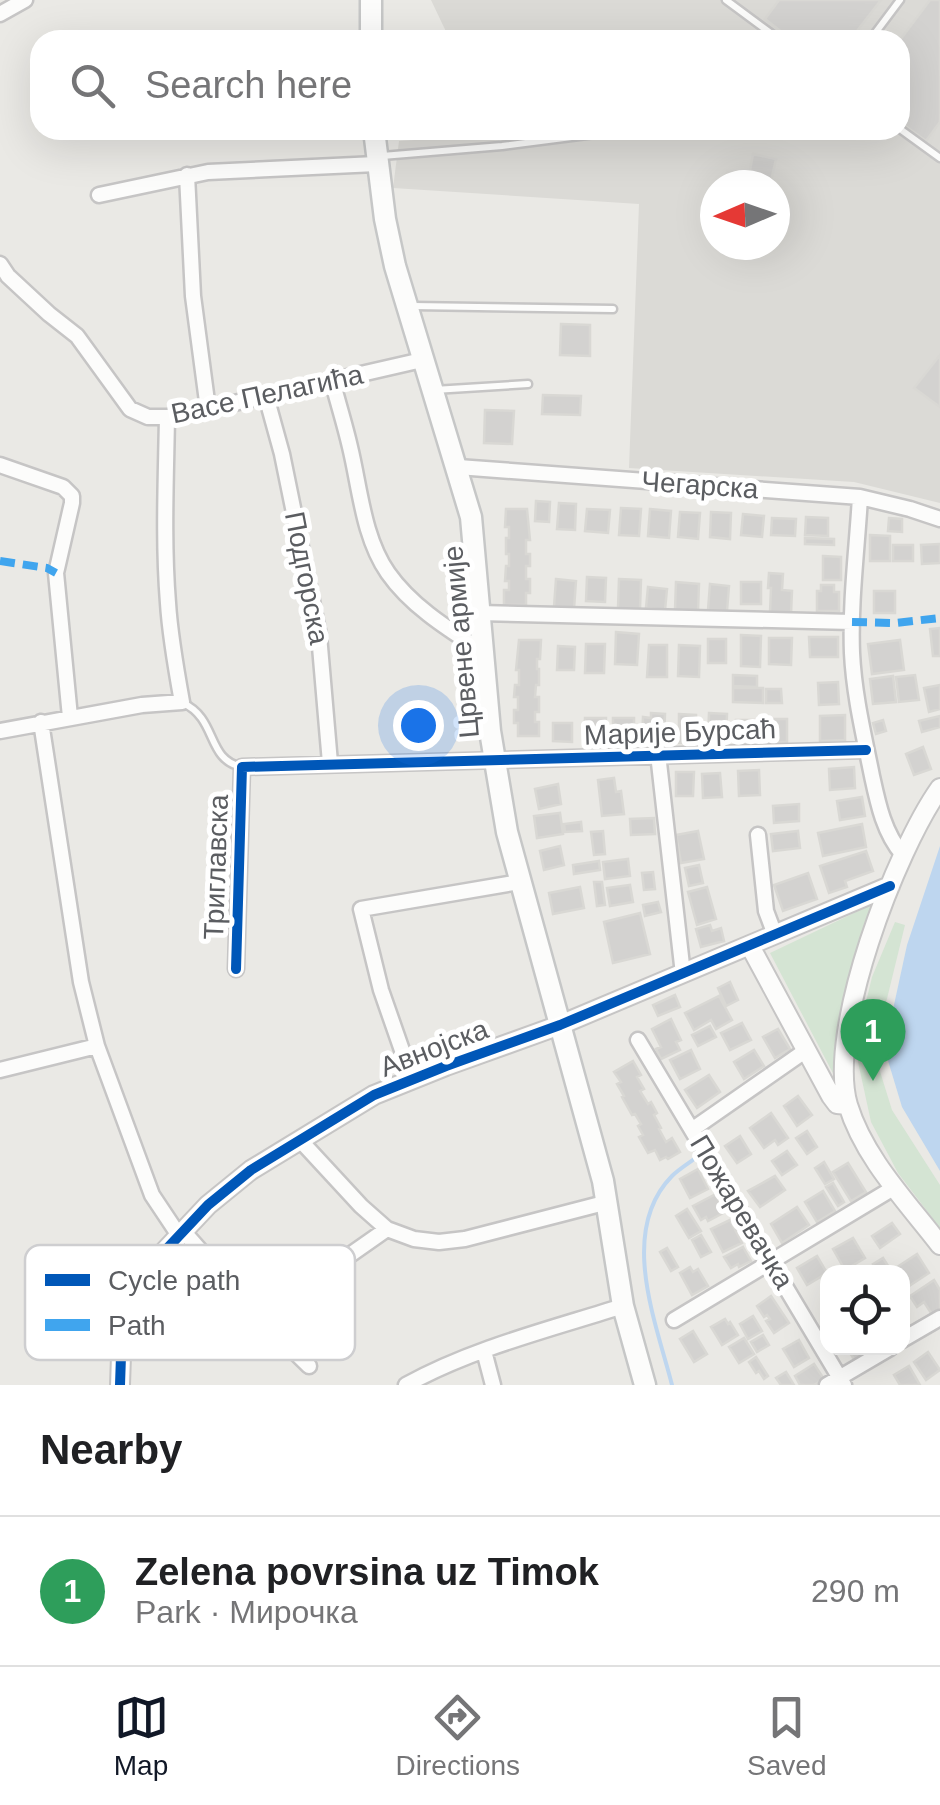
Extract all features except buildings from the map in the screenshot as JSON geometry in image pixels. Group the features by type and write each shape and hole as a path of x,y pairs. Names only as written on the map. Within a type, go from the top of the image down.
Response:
{"main road":[{"path":"371,0 371,30"},
{"name":"Црвене армије","path":"375,140 389,241 474,530 482,652 507,832 608,1202 623,1306 645,1385"}],"street":[{"path":"0,14 25,0"},
{"path":"99,195 228,170 376,160"},
{"path":"186,176 194,307 208,408"},
{"name":"Васе Пелагића","path":"0,264 8,276 77,336 130,410 148,417 266,396 422,360"},
{"path":"332,380 379,559 410,599 482,652"},
{"name":"Подгорска","path":"266,396 282,454 319,635 330,764"},
{"path":"0,731 182,702 168,601 167,416"},
{"path":"0,465 63,487 72,496 56,573 70,717"},
{"name":"Чегарска","path":"458,466 860,498 910,508 940,520"},
{"path":"860,498 852,622 854,677 866,750 886,826 903,855"},
{"path":"479,612 852,622"},
{"path":"40,722 81,982 97,1046 152,1195 192,1245"},
{"name":"Марије Бурсаћ","path":"242,767 866,750"},
{"path":"658,754 683,974"},
{"name":"Триглавска","path":"236,969 242,767"},
{"path":"940,788 903,855 861,969 846,1036 843,1071 848,1106 858,1130 940,1245"},
{"path":"758,835 766,911 775,935"},
{"path":"412,1078 381,990 361,909 519,882"},
{"name":"Авнојска","path":"171,1245 208,1206 251,1170 374,1095 560,1025 890,886"},
{"path":"750,946 834,1101 848,1106"},
{"name":"Пожаревачка","path":"638,1040 772,1262 837,1382"},
{"path":"0,1070 97,1046"},
{"path":"692,1128 806,1051"},
{"path":"300,1140 387,1229 414,1239 465,1239 608,1202"},
{"path":"674,1320 895,1186"},
{"path":"355,1251 387,1229"},
{"path":"406,1385 484,1351 623,1306"},
{"path":"910,1335 940,1318"},
{"path":"484,1351 492,1385"},
{"path":"837,1382 879,1355"},
{"name":"Авнојска","path":"120,1385 121,1360"},
{"path":"302,1360 308,1366"}],"lane":[{"path":"726,0 766,30"},
{"path":"878,30 900,0"},
{"path":"910,136 940,158"},
{"path":"376,160 548,140"},
{"path":"406,306 613,309"},
{"path":"432,390 528,384"},
{"path":"182,702 200,713 220,756 242,767"}],"shaded area":[{"path":"431,0 940,0 940,503 854,482 629,468 639,204 393,188 399,141 910,140 910,30 445,30"}],"green space":[{"path":"875,903 836,1079 770,953"},
{"path":"895,922 905,925 874,1052 892,1110 940,1185 940,1228 898,1173 871,1122 855,1048 872,977"}],"water":[{"path":"940,846 940,1171 902,1107 886,1054 907,945"}],"waterway":[{"path":"878,1034 891,1026"},
{"path":"672,1385 651,1306 644,1250 647,1223 656,1198 672,1176 697,1157"}],"marked path":[{"path":"0,561 47,568 56,573"},
{"path":"852,622 940,618"}],"cycle path":[{"path":"236,969 242,767 866,750"},
{"path":"170,1245 208,1205 251,1170 374,1095 560,1025 890,886"},
{"path":"120,1385 121,1360"}],"place":[{"name":"Zelena povrsina uz Timok","path":"873,1081"}]}
